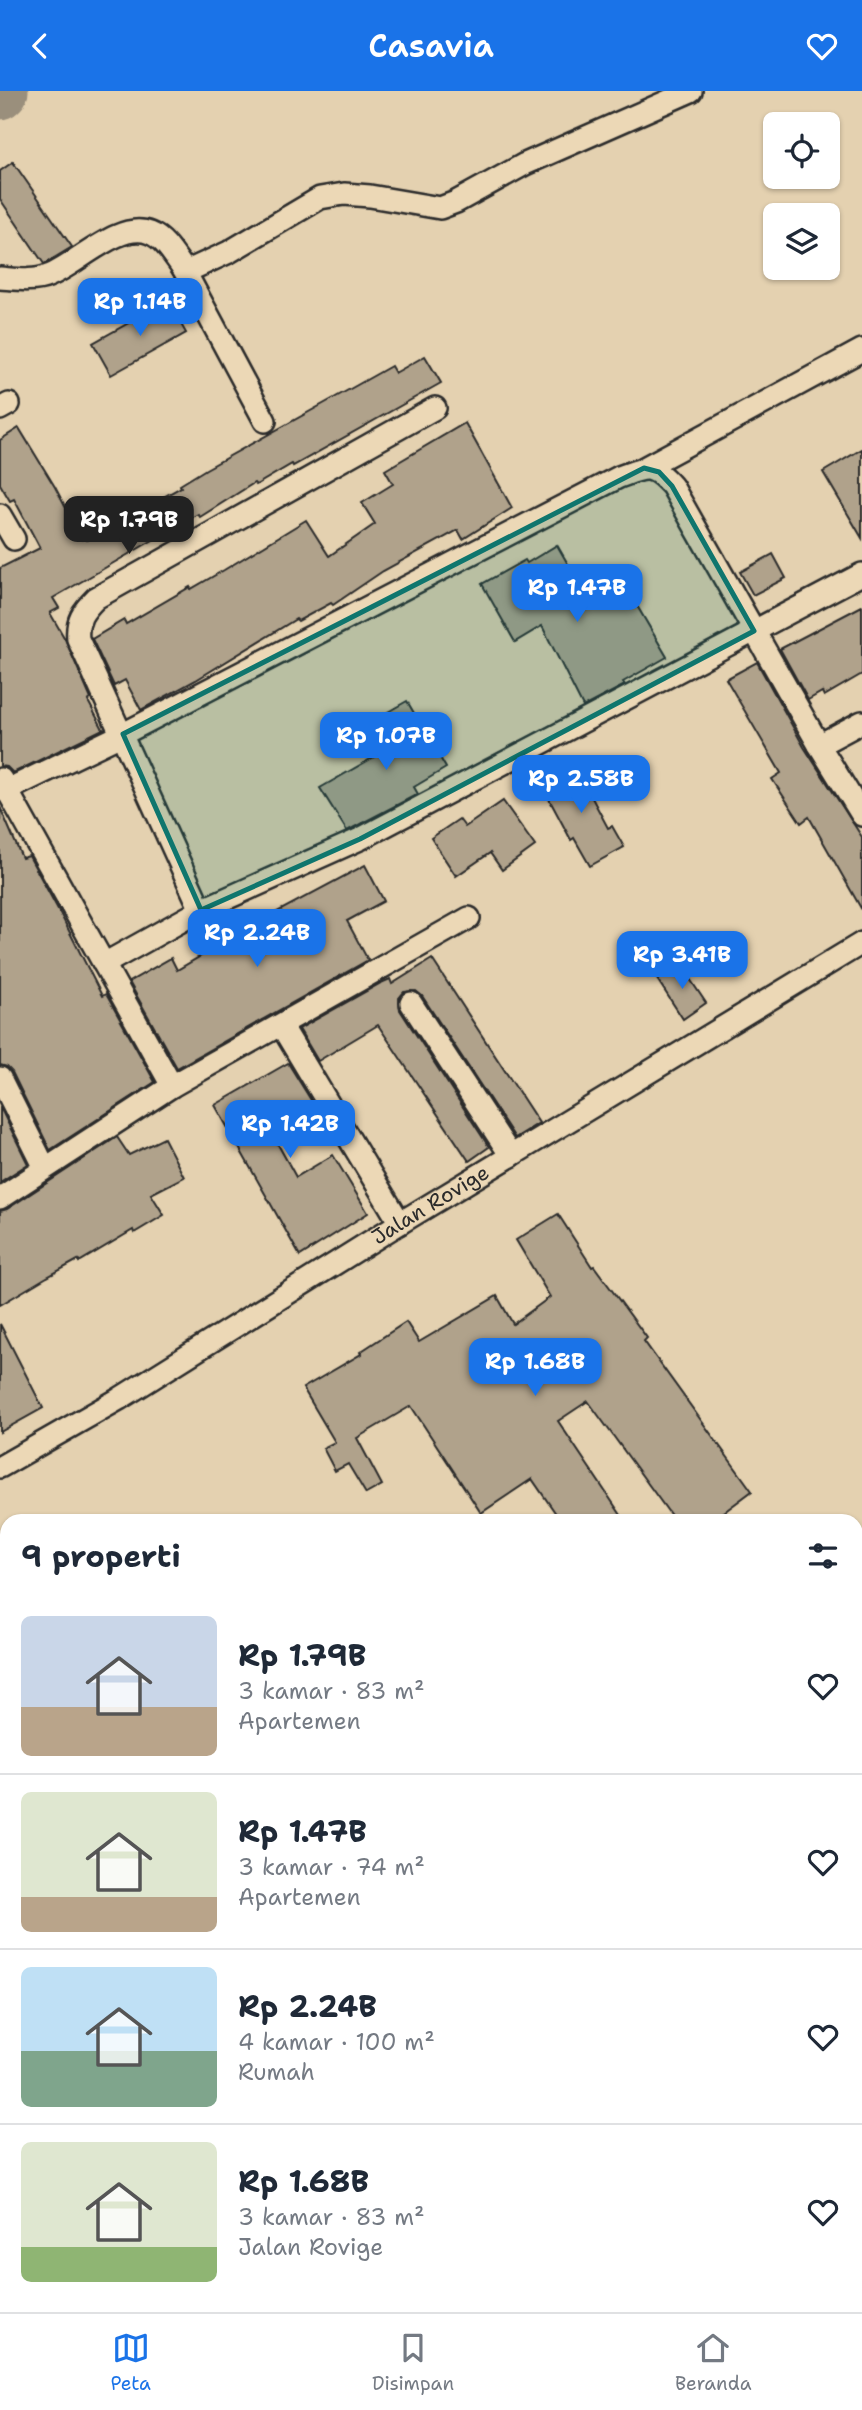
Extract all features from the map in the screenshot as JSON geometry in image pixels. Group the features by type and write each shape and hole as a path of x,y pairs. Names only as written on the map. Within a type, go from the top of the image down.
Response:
{"street":[{"path":"183,268 192,269 229,252 320,198 344,194 370,196 440,208 525,164 691,91"},
{"path":"0,278 48,277 107,241 130,231 149,232 163,241 183,268 265,421"},
{"path":"172,1086 3,784 123,734 607,483 644,468 862,350"},
{"path":"201,909 78,639 77,628 81,613 96,598 435,408"},
{"path":"644,468 659,472 673,487 819,745 862,815"},
{"path":"0,515 14,540"},
{"path":"104,964 201,909 360,839 862,574"},
{"path":"819,745 862,722"},
{"path":"0,1198 172,1086 469,918"},
{"name":"Jalan Rovige","path":"0,1468 119,1399 400,1223 862,943"},
{"path":"411,1003 511,1156"},
{"path":"281,1025 400,1223"},
{"path":"0,1078 45,1168"}],"highlighted area":[{"path":"644,468 659,472 672,486 754,631 360,839 201,910 123,734"}],"building":[{"path":"13,162 72,247 44,264 0,199 0,171"},
{"path":"168,301 186,333 111,375 93,343"},
{"path":"425,356 441,383 293,466 292,464 256,485 254,483 200,517 198,514 53,598 59,608 50,613 65,639 91,699 88,701 103,729 13,773 7,767 0,766 0,568 40,548 14,499 10,501 0,484 0,440 19,428 55,487 82,539 84,537 87,540 181,487 180,485 206,469 391,366 395,373"},
{"path":"465,423 512,508 463,539 458,530 383,571 333,605 331,603 298,621 296,619 141,710 125,680 114,686 92,639 124,620 126,624 190,587 191,589 306,520 329,556 375,524 362,503 393,484 385,470"},
{"path":"862,449 862,538 823,472"},
{"path":"557,545 590,602 623,582 667,657 623,682 625,685 583,707 542,626 515,642 482,584 525,560 527,563"},
{"path":"773,554 786,578 753,595 740,572"},
{"path":"862,606 862,674 824,696 822,692 808,700 780,649"},
{"path":"757,662 804,747 862,837 862,910 809,817 801,823 772,779 781,773 726,679"},
{"path":"407,701 446,768 414,787 418,794 347,831 320,788 395,745 379,717"},
{"path":"574,764 608,828 612,826 624,847 590,866 574,838 571,840 540,782"},
{"path":"503,801 535,846 502,870 490,853 456,876 431,838 459,819 465,827"},
{"path":"0,807 22,858 29,856 102,996 106,994 155,1082 50,1150 12,1072 0,1065"},
{"path":"365,865 384,901 347,921 368,960 177,1068 129,982 171,958 177,970 221,944 220,941 260,923"},
{"path":"432,959 539,1123 515,1138 422,996 416,991 404,992 399,998 400,1010 489,1147 469,1161 378,1025 318,1061 299,1029 381,983 390,979 392,984"},
{"path":"680,964 706,1003 683,1019 657,979"},
{"path":"288,1063 319,1113 275,1139 296,1177 333,1155 368,1213 300,1256 215,1105"},
{"path":"0,1107 28,1164 0,1182"},
{"path":"117,1137 129,1155 164,1138 184,1177 151,1194 164,1215 0,1305 0,1211"},
{"path":"558,1214 592,1267 594,1266 647,1338 644,1341 752,1491 721,1514 670,1514 588,1401 558,1421 620,1514 556,1514 532,1479 481,1513 411,1406 357,1438 382,1485 366,1494 348,1464 335,1471 323,1448 335,1442 303,1388 361,1354 360,1352 406,1322 419,1342 497,1296 513,1324 550,1297 516,1240"},
{"path":"0,1324 43,1408 0,1432"}],"waterway":[{"path":"0,94 3,91"}]}
